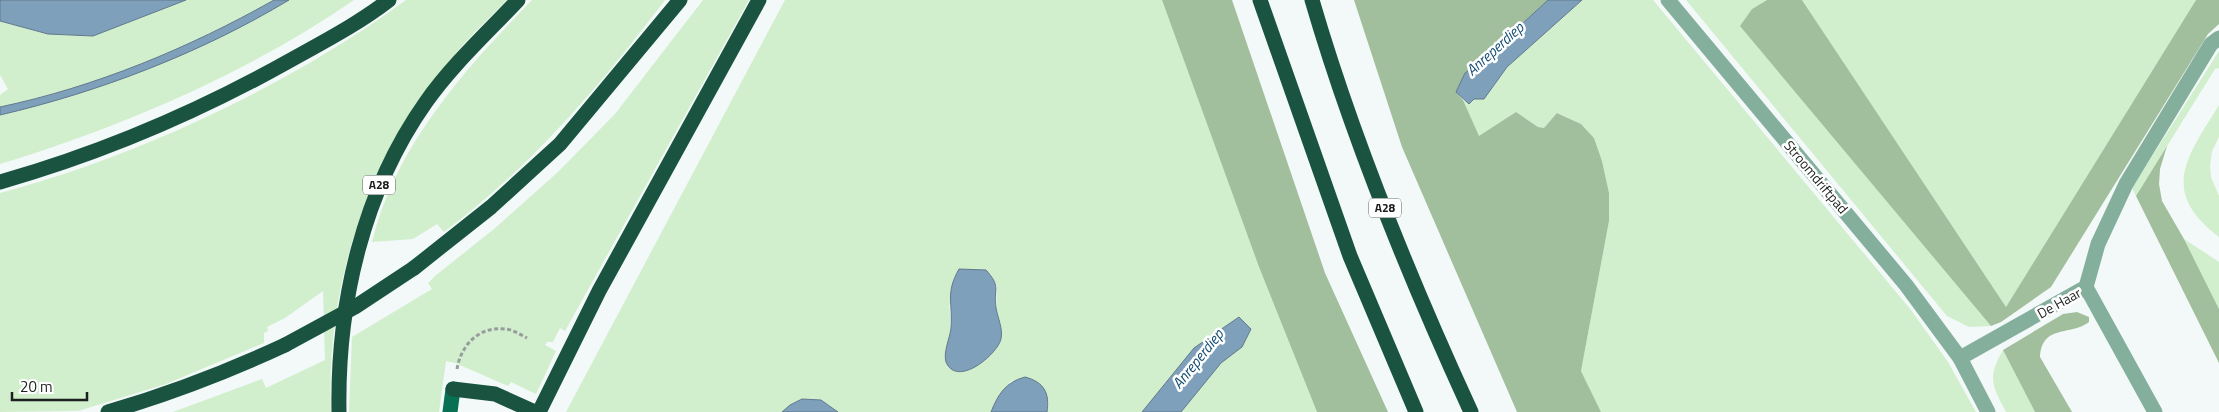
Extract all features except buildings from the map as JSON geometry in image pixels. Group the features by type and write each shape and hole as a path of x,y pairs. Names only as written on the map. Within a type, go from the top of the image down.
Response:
{"highway":[{"path":"0,182 85,155 178,119 362,20 389,0"},
{"name":"A28","path":"339,412 340,352 347,303 359,249 377,188 426,102 518,0"},
{"path":"108,412 193,385 285,345 354,307 414,268 491,207 560,144 680,0"},
{"path":"540,412 599,290 759,0"},
{"path":"1260,0 1350,256 1416,412"},
{"name":"A28","path":"1312,0 1354,127 1386,211 1471,412"},
{"path":"453,390 495,394 535,412"}],"main road":[{"path":"450,412 453,390"}],"street":[{"name":"Stroomdriftpad","path":"1668,0 1906,285 1960,358"},
{"path":"2086,287 2098,244 2126,184 2211,44 2219,38"},
{"name":"De Haar","path":"1960,358 2086,287 2155,412"},
{"path":"1960,358 1988,412"}],"path":[{"path":"453,390 459,356 469,340 480,332 506,328 527,338"}],"green space":[{"path":"186,0 274,0 209,34 141,64 71,89 0,107 0,95 8,89 0,75 0,21 48,34 93,36"},
{"path":"289,0 354,0 313,27 271,51 183,96 92,133 0,164 0,115 70,95 138,70 271,10"},
{"path":"406,0 507,0 463,45 427,90 400,131 378,175 360,220 346,266 336,314 331,363 331,412 173,412 262,379 266,388 325,360 323,291 285,318 267,327 268,331 264,333 264,343 166,384 78,411 0,412 0,193 53,178 106,159 212,114 263,89 313,61"},
{"path":"532,0 665,0 563,124 535,153 476,207 444,232 437,224 413,239 372,242 383,207 397,173 415,141 458,82 482,53"},
{"path":"703,0 749,0 565,331 560,328 553,342 547,342 545,345 556,351 536,394 511,382 508,386 455,363 446,361 439,412 349,412 352,337 432,289 428,283 435,276 494,229 557,173 615,114"},
{"path":"785,0 1162,0 1259,267 1317,412 1181,412 1221,363 1242,347 1251,329 1239,317 1194,348 1142,412 1047,412 1049,401 1012,380 995,401 991,412 838,412 824,402 810,399 796,403 782,412 566,412","holes":["997,285 996,308 1001,328 945,352 949,340 949,305"]},
{"path":"1162,0 1232,0 1325,273 1388,412 1317,412 1259,267"},
{"path":"1354,0 1548,0 1480,63 1465,73 1456,92 1463,100 1479,136 1516,112 1538,127 1544,128 1557,113 1581,124 1594,138 1602,161 1609,193 1609,221 1581,371 1601,412 1517,412 1402,147"},
{"path":"1582,0 1653,0 1911,310 1948,362 1976,412 1601,412 1581,371 1609,221 1609,193 1602,161 1594,138 1581,124 1558,113 1544,128 1538,127 1516,112 1479,137 1463,100 1469,103 1474,99 1484,99 1507,67"},
{"path":"1686,0 1767,0 1752,9 1741,26 1991,326 1969,327 1947,316"},
{"path":"1767,0 1802,0 2006,307 2196,0 2219,0 2219,24 2208,34 2051,287 2001,322 1991,326 1740,26 1752,9"},
{"path":"1802,0 2196,0 2006,307"},
{"path":"2219,51 2219,68 2215,69 2136,196 2132,188"},
{"path":"2219,105 2219,137 2212,151 2210,166 2211,177 2219,196 2219,237 2200,220 2189,204 2184,188 2189,157"},
{"path":"2167,146 2160,169 2159,184 2162,201 2184,239 2219,309 2219,363 2136,196"},
{"path":"2184,239 2219,262 2219,309"},
{"path":"2077,312 2089,317 2089,322 2074,329 2052,335 2042,347 2040,357 2072,412 2035,412 2003,350 2063,314"},
{"path":"2003,350 2035,412 2006,412 2001,403 1993,381 1993,375"}],"water":[{"path":"0,0 186,0 93,36 48,34 0,21"},
{"path":"274,0 289,0 221,37 185,54 75,95 0,115 0,107 71,89 175,50 242,18"},
{"path":"1548,0 1582,0 1507,67 1484,99 1474,99 1469,104 1456,92 1465,73 1480,63"},
{"path":"959,269 986,270 994,281 1001,339 998,346 985,360 976,366 959,372 951,369 945,358 951,328 950,298 952,285"},
{"name":"Anreperdiep","path":"1239,317 1251,329 1242,347 1221,363 1181,412 1142,412 1194,348"},
{"path":"1025,377 1037,382 1044,389 1048,399 1047,412 991,412 1004,390 1013,382"},
{"path":"802,399 821,400 838,412 782,412 790,405"}]}
